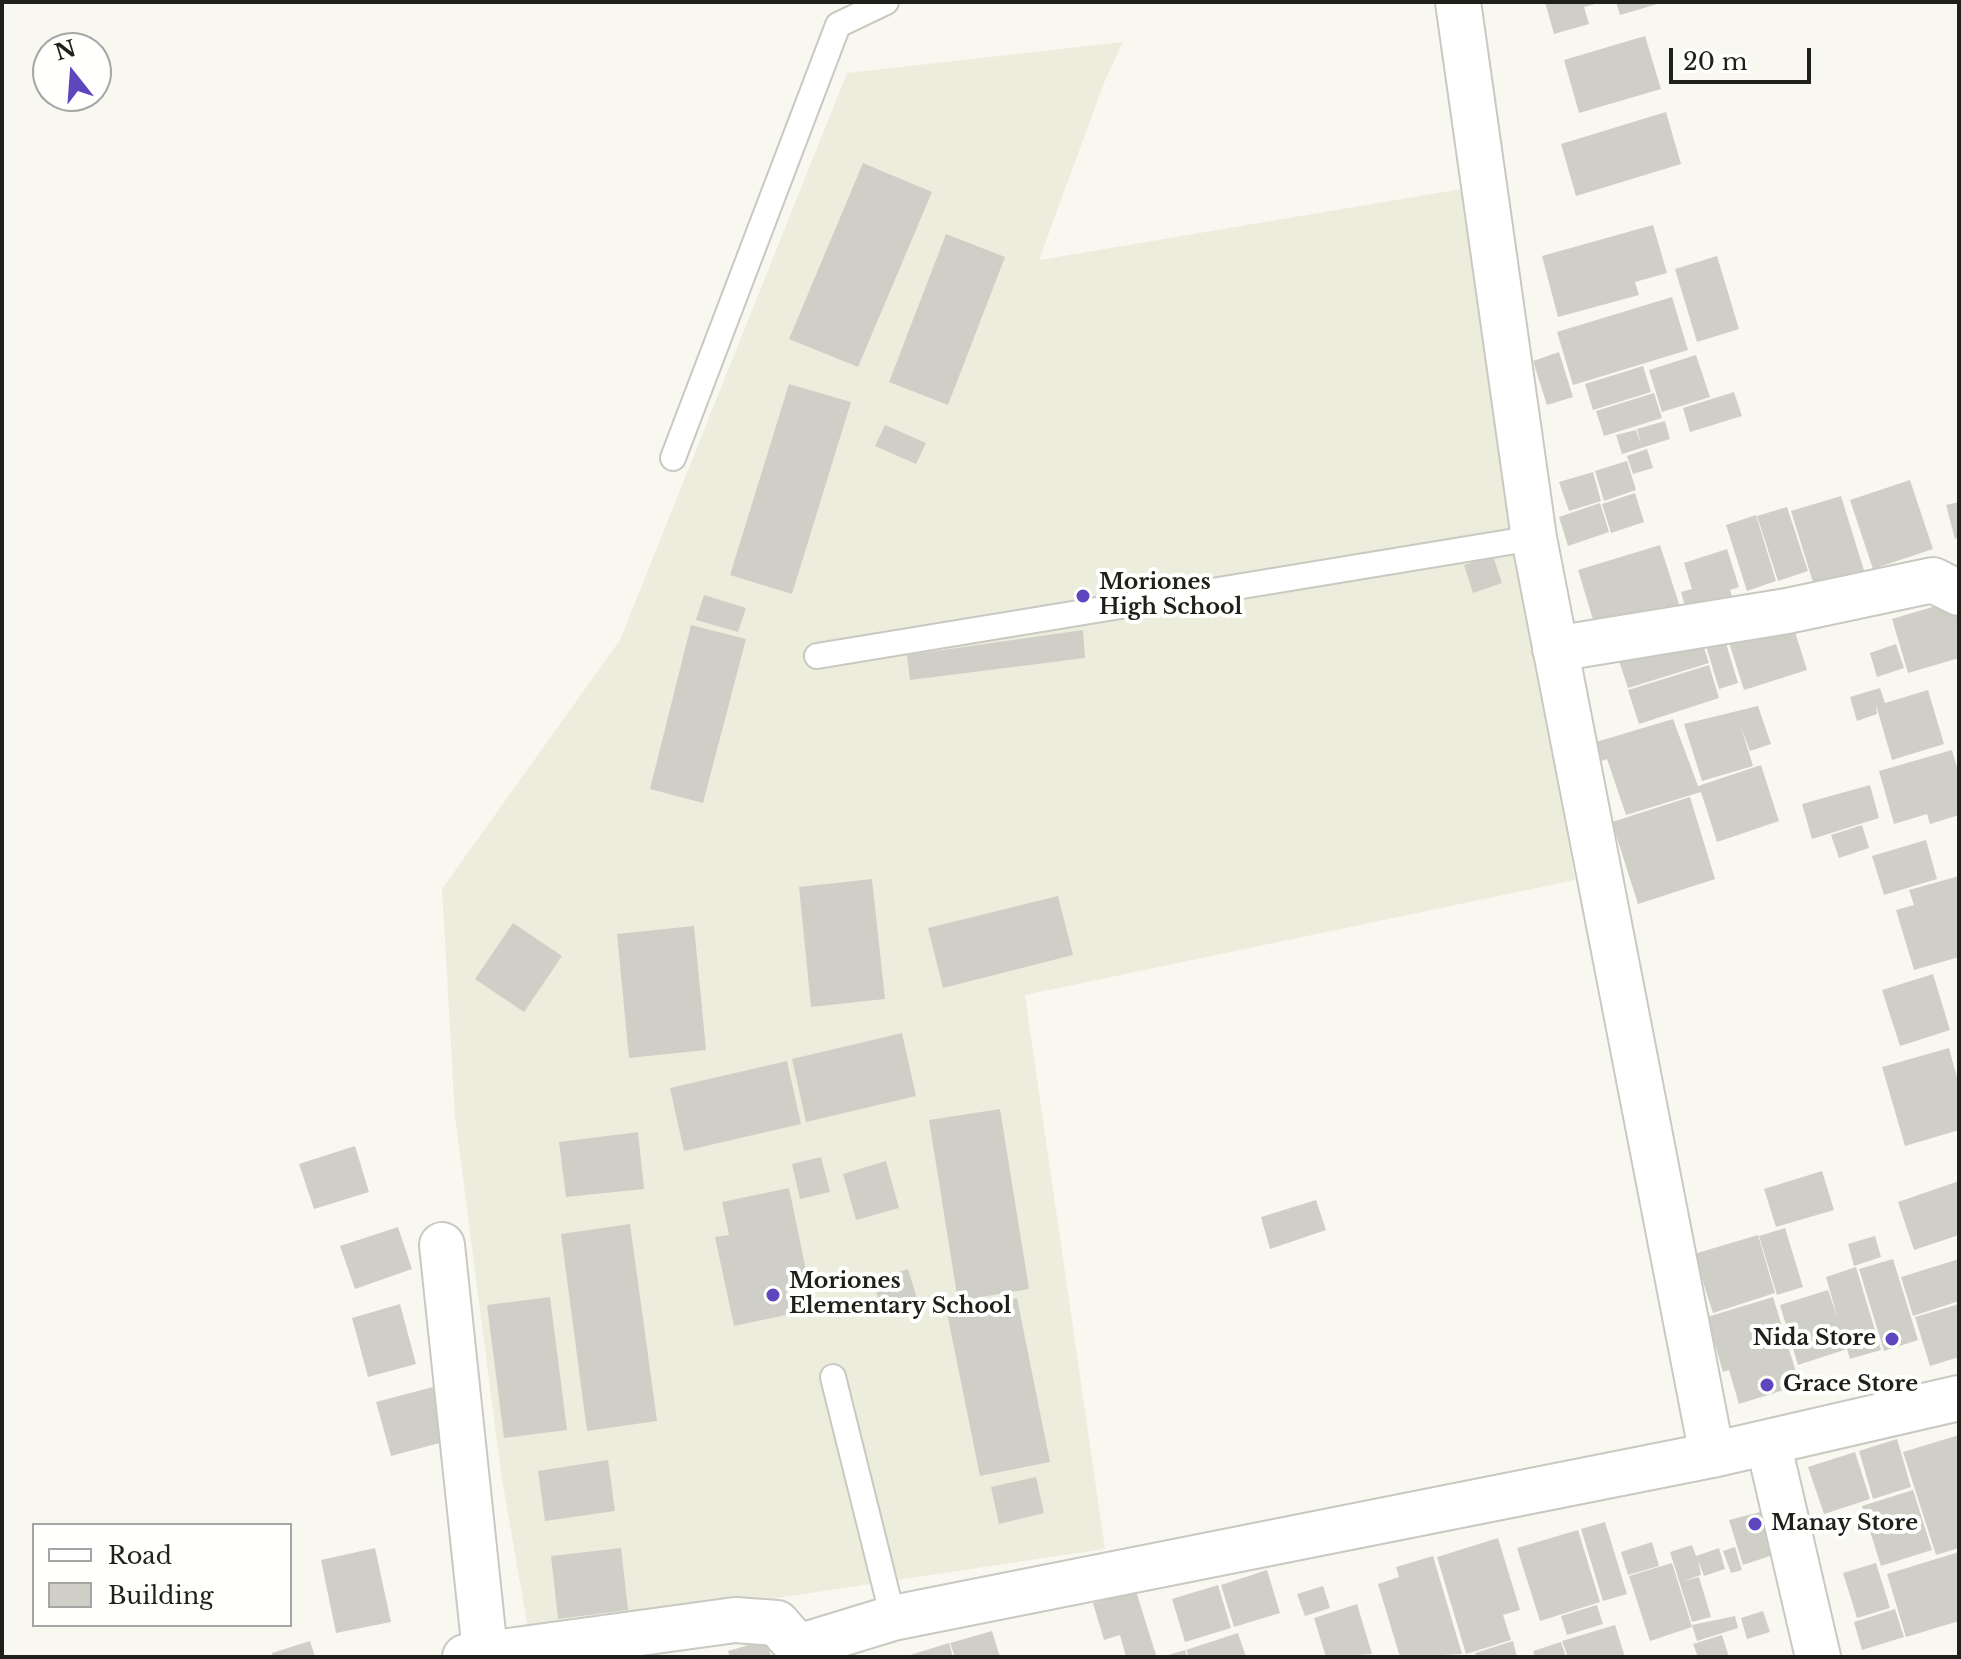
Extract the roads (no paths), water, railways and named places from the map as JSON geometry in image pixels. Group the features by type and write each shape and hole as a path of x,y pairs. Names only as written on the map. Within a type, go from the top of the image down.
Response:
{"street":[{"path":"1458,2 1534,538 1712,1455"},
{"path":"1555,649 1787,611 1933,580 1959,593"},
{"path":"442,1245 475,1654 735,1620 777,1623 799,1652 893,1618 1712,1455 1959,1398"},
{"path":"1768,1442 1818,1657"}],"lane":[{"path":"673,458 838,25 886,2"},
{"path":"817,656 1534,538"},
{"path":"833,1377 893,1618"}],"place":[{"name":"Moriones High School","path":"1083,596"},
{"name":"Moriones Elementary School","path":"773,1295"},
{"name":"Nida Store","path":"1892,1339"},
{"name":"Grace Store","path":"1767,1385"},
{"name":"Manay Store","path":"1755,1524"}]}
